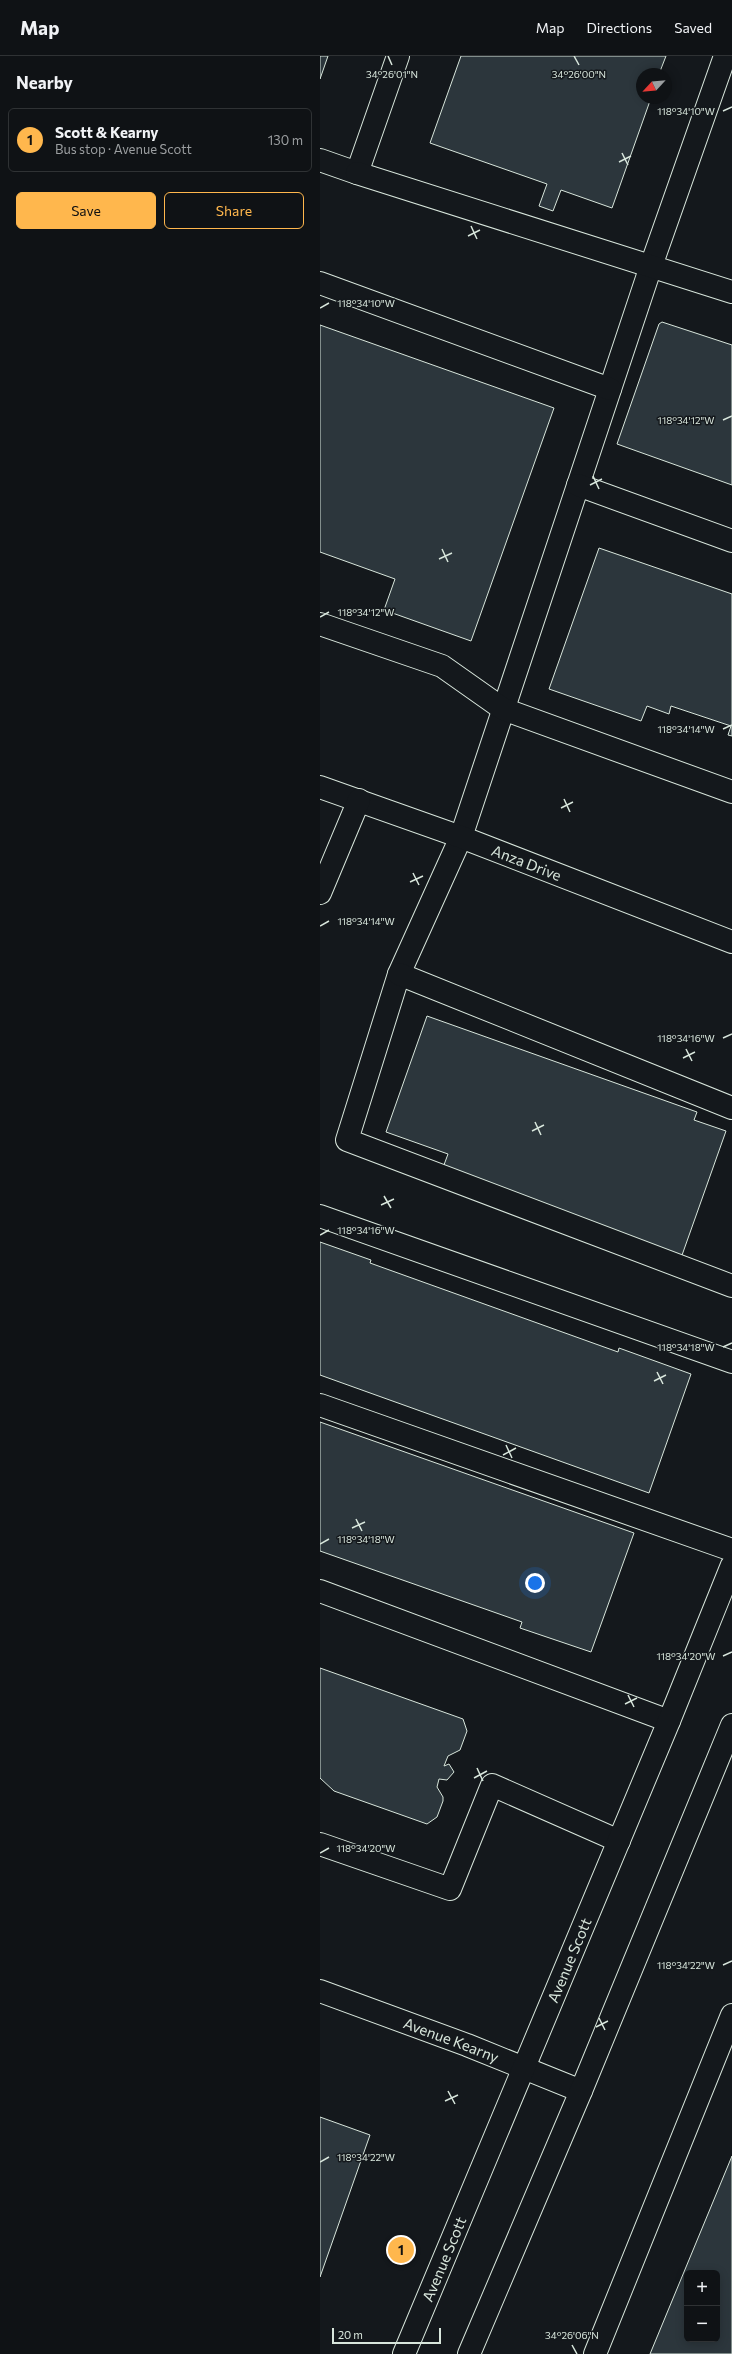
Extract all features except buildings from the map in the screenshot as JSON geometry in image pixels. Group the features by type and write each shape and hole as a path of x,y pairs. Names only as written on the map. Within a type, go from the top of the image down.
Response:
{"main road":[{"path":"357,173 398,56"},
{"path":"724,56 651,266 461,837 399,974 347,1140 732,1286"},
{"path":"320,160 732,292"},
{"path":"320,283 610,389"},
{"path":"578,485 732,541"},
{"path":"320,624 442,666 503,709 732,792"},
{"name":"Anza Drive","path":"320,787 461,837 732,942"},
{"path":"320,893 358,800"},
{"path":"399,974 732,1108"},
{"path":"320,1216 732,1362"},
{"path":"320,1405 732,1550"},
{"name":"Avenue Scott","path":"404,2354 525,2068 732,1565"},
{"path":"320,1591 669,1721"},
{"path":"468,2354 580,2091 732,1725"},
{"path":"320,1844 450,1889 492,1785 619,1841"},
{"name":"Avenue Kearny","path":"320,1991 525,2068 580,2091"},
{"path":"595,2354 732,2015"}],"place":[{"name":"Scott & Kearny","path":"401,2250"}]}
